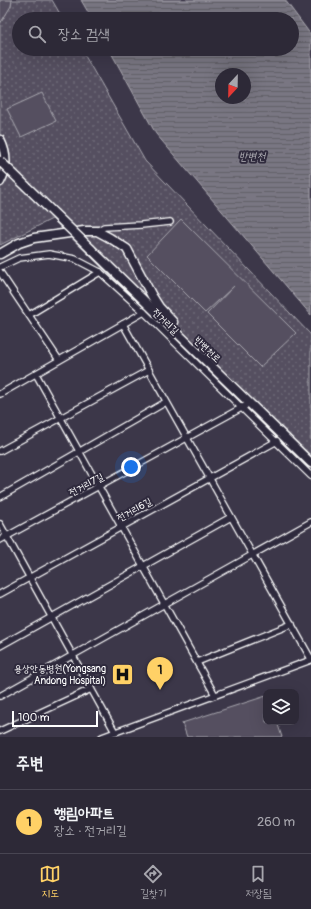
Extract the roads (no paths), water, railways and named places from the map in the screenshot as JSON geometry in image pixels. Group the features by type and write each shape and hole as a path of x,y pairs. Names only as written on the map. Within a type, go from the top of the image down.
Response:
{"street":[{"path":"0,140 5,154 5,169 0,182"},
{"name":"반변천로","path":"0,161 188,344 246,406 311,463"},
{"path":"97,231 104,227 170,222"},
{"path":"0,254 19,242 34,238 84,231 97,231 127,249 156,302 183,334 188,344"},
{"name":"전거리길","path":"0,268 19,258 49,254 75,259 100,272 246,406 311,476"},
{"path":"0,272 59,360"},
{"path":"29,315 100,272"},
{"path":"0,394 144,312"},
{"path":"102,737 311,660 123,324"},
{"path":"0,451 149,370"},
{"path":"36,374 215,695"},
{"path":"0,497 166,402"},
{"name":"전거리7길","path":"0,540 246,406"},
{"name":"전거리6길","path":"0,594 277,441"},
{"path":"0,646 231,516"},
{"path":"0,696 311,522"},
{"path":"0,524 115,732"},
{"path":"197,662 292,624"},
{"path":"0,731 91,689"}],"water":[{"name":"반변천","path":"81,0 285,0 294,12 88,12"},
{"name":"반변천","path":"299,19 311,35 311,315 156,134 113,56 299,56"}],"place":[{"name":"용상안동병원(Yongsang Andong Hospital)","path":"122,674"},
{"name":"행림아파트","path":"160,690"}]}
